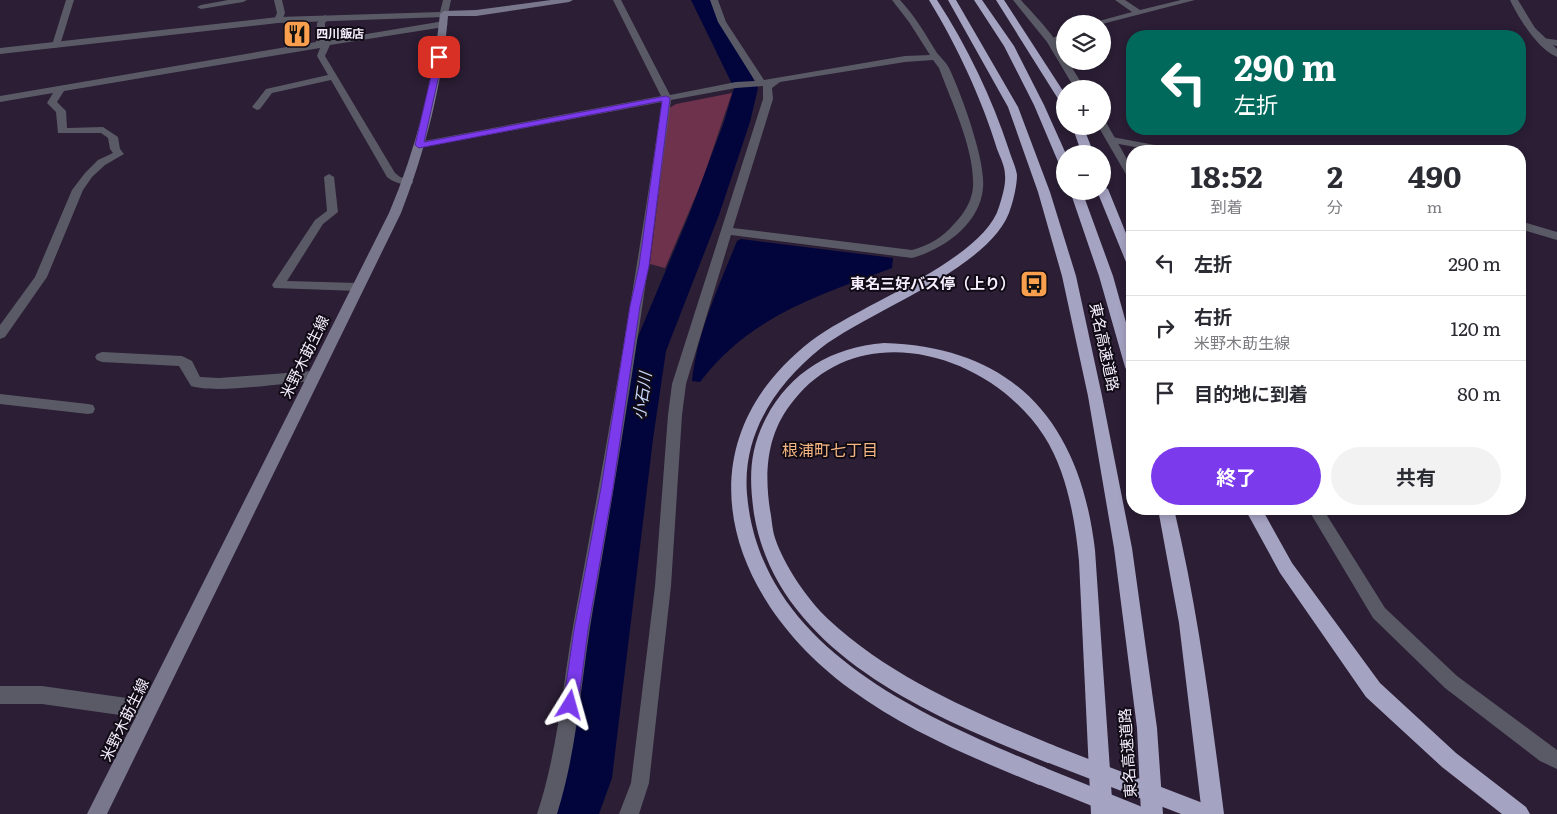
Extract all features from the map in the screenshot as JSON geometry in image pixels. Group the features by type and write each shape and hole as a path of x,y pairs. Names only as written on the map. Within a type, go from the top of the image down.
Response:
{"highway":[{"path":"933,0 945,19 982,95 999,136 1011,175 1005,209 990,234 951,267 847,324 806,352 780,379 757,411 744,444 738,485 742,522 750,554 770,592 792,623 833,664 859,684 887,702 960,742 1136,814"},
{"name":"東名高速道路","path":"952,0 981,48 1012,107 1044,192 1069,276 1096,396 1123,548 1147,728 1152,814"},
{"path":"978,0 1010,46 1057,145"},
{"path":"1000,0 1056,88"},
{"name":"東名高速道路","path":"1079,200 1106,276 1126,346"},
{"path":"1107,200 1126,247"},
{"path":"1102,814 1095,669 1084,526 1064,459 1050,433 1033,410 1012,389 979,367 953,355 908,348 873,349 848,354 808,375 792,390 777,410 767,431 760,455 758,501 764,530 774,557 810,612 831,634 866,664 953,713 1001,735 1048,753 1206,814"},
{"path":"1167,515 1202,718 1213,814"},
{"path":"1256,515 1286,568 1373,690 1449,760 1520,814"}],"main road":[{"path":"445,13 486,12 570,0"},
{"name":"米野木莇生線","path":"97,814 408,182 437,73 445,13"}],"street":[{"path":"56,45 70,0"},
{"path":"201,7 243,0"},
{"path":"278,0 280,13 278,20"},
{"path":"547,814 555,789 565,742 581,630 607,488 635,306 644,266 666,98 617,0"},
{"path":"629,814 640,783 661,606 679,384 768,99 767,87 761,83 722,22 714,0"},
{"path":"727,230 912,254 925,251 952,233 965,219 974,203 978,188 977,164 944,67 896,0"},
{"path":"1017,0 1051,41 1075,80"},
{"path":"1119,0 1138,12"},
{"path":"1111,19 1191,0"},
{"path":"1514,0 1526,23 1557,54"},
{"path":"0,51 278,20 445,13"},
{"path":"0,99 323,45 413,28 445,13"},
{"path":"325,18 321,22 323,45 320,56 391,175 396,179 408,182"},
{"path":"1051,41 1056,39"},
{"path":"1542,41 1557,43"},
{"path":"419,145 736,85 936,57"},
{"path":"257,107 269,91 332,77"},
{"path":"0,334 41,278 72,200 90,174 107,158 119,154 115,150 113,137 104,130 62,131 61,111 52,103 61,88"},
{"path":"1109,135 1126,165"},
{"path":"1112,140 1139,145"},
{"path":"330,177 334,208 332,212 319,222 278,285 358,287"},
{"path":"1526,227 1557,236"},
{"path":"102,357 182,362 187,364 196,382 219,383 313,376"},
{"path":"0,399 88,409"},
{"path":"1319,515 1379,613 1450,682 1557,760"},
{"path":"0,695 42,695 148,710"}],"shaded area":[{"path":"732,93 702,181 665,268 650,264 669,108 676,104"},
{"path":"741,239 893,258 892,268 811,299 763,324 720,359 700,382 692,381 704,327 737,241"}],"waterway":[{"name":"小石川","path":"574,814 587,778 634,439 649,351 704,215 737,122 746,88 702,0"}],"place":[{"name":"四川飯店","path":"297,34"},
{"name":"東名三好バス停（上り）","path":"1034,284"}],"district":[{"name":"根浦町七丁目","path":"830,450"}],"route":[{"path":"439,57 437,73 419,145 666,98 644,266 635,306 607,488 581,630 570,705"}]}
